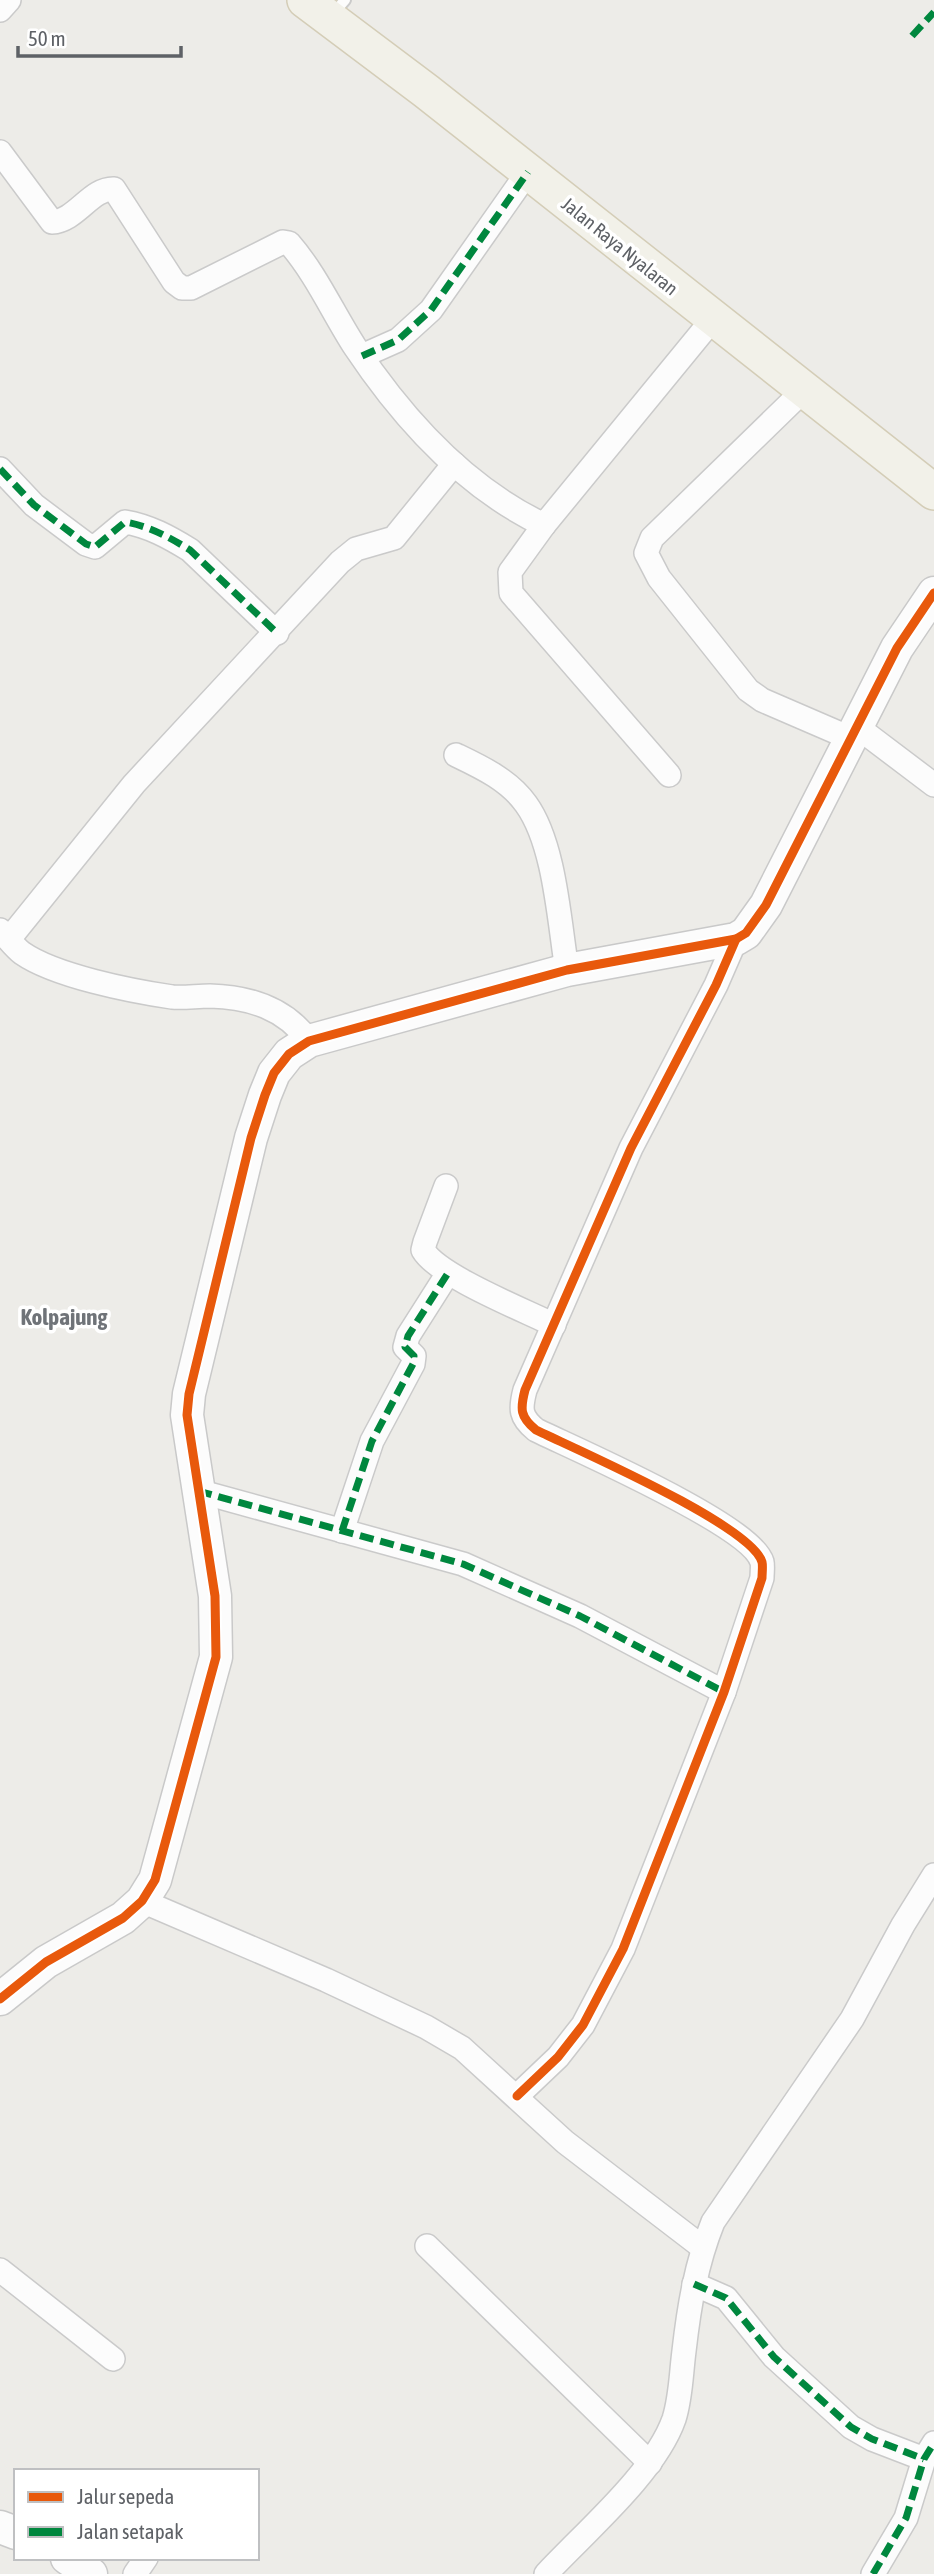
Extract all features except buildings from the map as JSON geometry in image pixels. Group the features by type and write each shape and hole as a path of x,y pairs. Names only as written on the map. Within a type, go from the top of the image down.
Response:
{"main road":[{"name":"Jalan Raya Nyalaran","path":"326,6 712,320 934,492"}],"street":[{"path":"0,10 9,0"},
{"path":"0,152 52,222 68,217 106,189 114,189 174,282 182,288 191,288 283,242 289,243 362,356 409,421 438,452 515,510 544,525"},
{"path":"362,356 398,340 431,310 528,172"},
{"path":"669,775 511,593 510,572 544,525 712,320"},
{"path":"803,391 652,538 646,554 659,578 748,691 762,700 853,732 934,785"},
{"path":"309,1041 295,1022 284,1014 253,1002 212,996 175,997 117,986 44,965 20,952 4,935 134,784 348,555 394,538 454,464"},
{"path":"0,469 34,505 86,544 95,547 101,544 125,522 150,528 191,550 277,633"},
{"path":"0,1999 47,1962 123,1918 142,1901 155,1880 165,1847 216,1657 215,1596 187,1415 199,1346 251,1138 265,1095 282,1063 309,1041 567,970 736,939 746,933 766,905 897,648 934,593"},
{"path":"456,755 508,785 526,804 540,832 548,861 567,970"},
{"path":"517,2096 558,2057 583,2025 623,1949 724,1692 762,1578 762,1560 750,1547 710,1516 536,1430 524,1420 520,1408 525,1390 631,1149 716,985 736,939"},
{"path":"446,1186 423,1250 428,1258 448,1273 554,1325"},
{"path":"342,1531 372,1441 414,1364 414,1356 405,1347 408,1336 448,1273"},
{"path":"198,1491 463,1564 580,1616 724,1692"},
{"path":"546,2574 650,2463 664,2442 678,2404 694,2284 702,2247 713,2222 852,2019 903,1925 934,1875"},
{"path":"142,1901 426,2026 462,2048 565,2142 702,2247"},
{"path":"427,2246 650,2463"},
{"path":"0,2270 113,2359"},
{"path":"694,2284 726,2298 774,2357 851,2427 872,2439 929,2451 906,2518 873,2574"},
{"path":"70,2560 91,2574"}],"marked path":[{"path":"912,36 934,12"},
{"path":"362,356 398,340 431,310 528,172"},
{"path":"0,469 34,505 86,544 95,547 125,522 167,536 190,550 277,633"},
{"path":"342,1531 372,1441 413,1364 414,1356 405,1347 408,1336 448,1273"},
{"path":"198,1491 463,1564 580,1616 724,1692"},
{"path":"694,2284 726,2298 774,2357 851,2427 872,2439 924,2459"},
{"path":"873,2574 906,2518 924,2459 934,2443"}],"cycle path":[{"path":"0,1999 46,1962 123,1918 142,1901 155,1880 216,1657 215,1596 187,1415 189,1394 251,1138 274,1073 289,1054 309,1041 567,970 736,939 746,933 766,905 897,648 934,593"},
{"path":"517,2096 558,2057 583,2025 623,1949 724,1692 762,1578 762,1562 751,1546 728,1528 660,1489 536,1430 524,1417 522,1408 525,1390 631,1148 716,985 736,939"}],"district":[{"name":"Kolpajung","path":"64,1317"}]}
